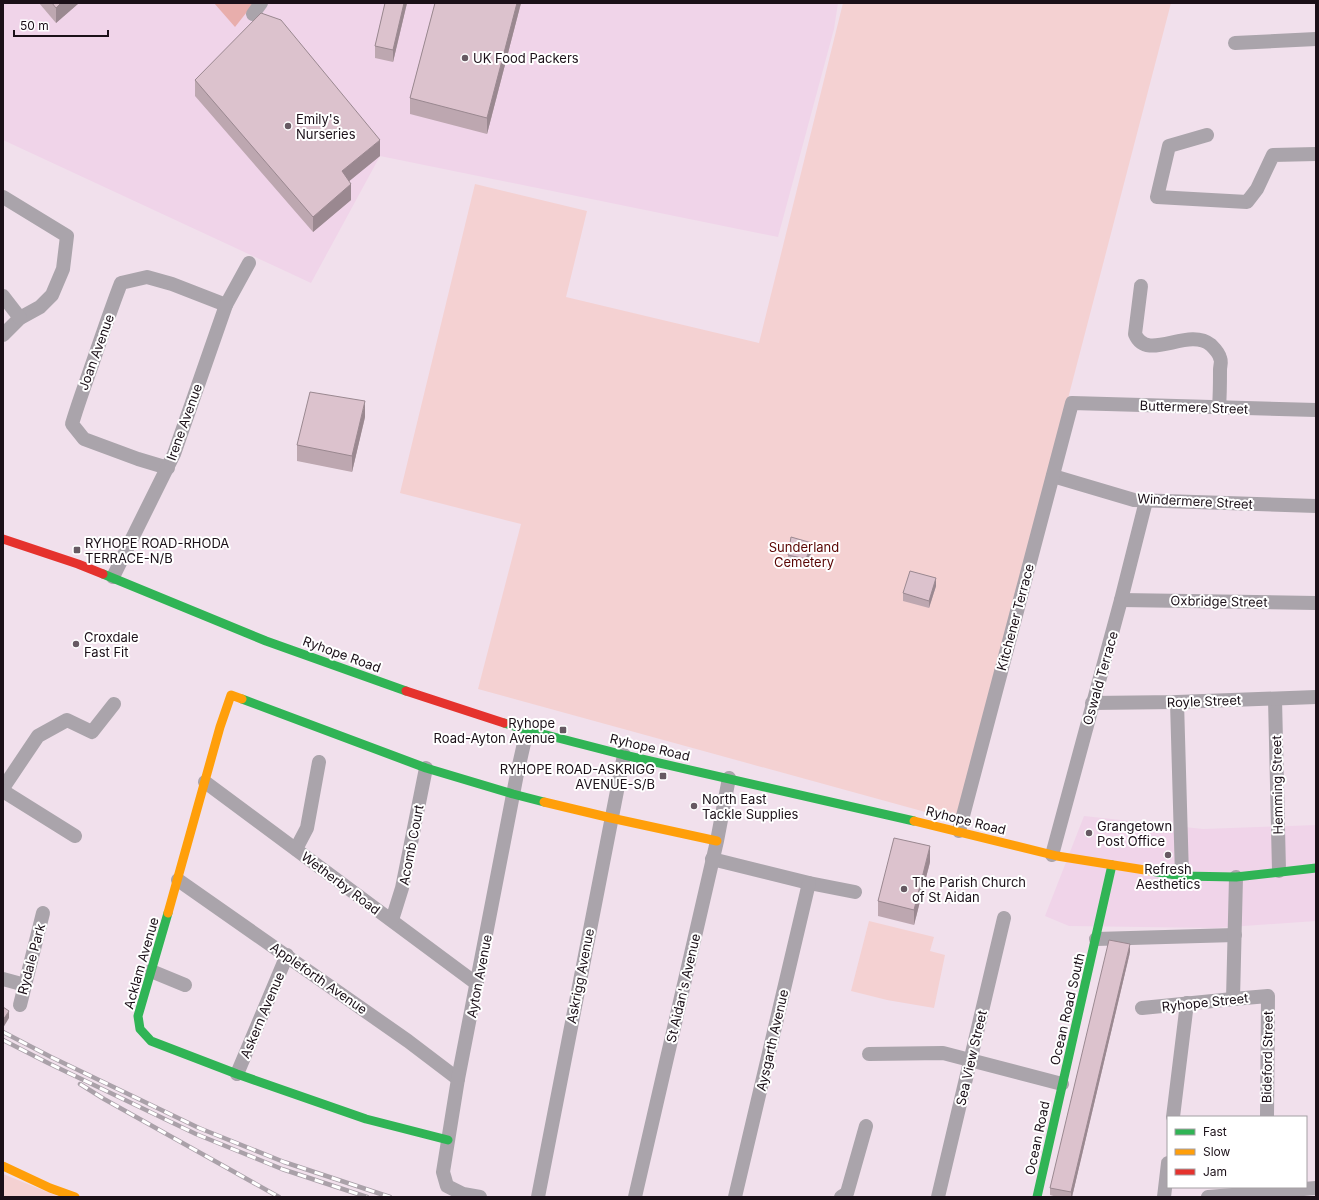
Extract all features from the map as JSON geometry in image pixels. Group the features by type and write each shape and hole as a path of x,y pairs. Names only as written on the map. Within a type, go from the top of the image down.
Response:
{"main road":[{"name":"Ryhope Road","path":"3,539 78,564 266,642 408,692 527,730 624,755 958,831 1052,855 1112,865 1182,876 1236,877 1316,868"},
{"name":"Acklam Avenue","path":"426,768 231,695 220,727 178,880 138,1016 140,1030 151,1041 237,1074 366,1119 448,1140"},
{"path":"426,768 513,794 611,818 717,841"},
{"path":"1096,939 1112,865"},
{"name":"Ocean Road South","path":"1062,1084 1096,939"},
{"name":"Ocean Road","path":"1037,1197 1062,1084"},
{"path":"3,1166 50,1188 75,1197"}],"street":[{"path":"1235,43 1316,39"},
{"path":"1207,135 1169,146 1157,197 1247,202 1257,189 1273,155 1316,154"},
{"path":"3,197 67,236 63,269 52,295 40,307 20,318 3,335"},
{"name":"Irene Avenue","path":"112,578 168,468 226,305 249,263"},
{"name":"Joan Avenue","path":"168,468 138,459 84,439 72,424 79,398 96,355 120,283 147,277 172,284 226,305"},
{"path":"1141,286 1135,334 1137,340 1148,346 1158,346 1181,340 1194,339 1206,341 1214,348 1221,358 1219,407"},
{"path":"3,296 20,318"},
{"name":"Buttermere Street","path":"1072,404 1316,410"},
{"name":"Kitchener Terrace","path":"958,831 1072,404"},
{"name":"Windermere Street","path":"1052,476 1134,500 1316,506"},
{"name":"Oswald Terrace","path":"1052,855 1121,600 1146,501"},
{"name":"Oxbridge Street","path":"1121,600 1316,603"},
{"name":"Royle Street","path":"1092,703 1177,702 1316,697"},
{"name":"Hemming Street","path":"1276,699 1279,872"},
{"path":"1177,702 1182,876"},
{"path":"75,836 3,789 38,736 67,720 92,732 114,704"},
{"name":"Ayton Avenue","path":"480,1197 463,1194 447,1186 443,1172 458,1079 513,794 527,730"},
{"name":"Askrigg Avenue","path":"538,1197 624,755"},
{"path":"296,849 307,828 319,762"},
{"name":"Acomb Court","path":"392,920 402,888 426,768"},
{"name":"St Aidan's Avenue","path":"635,1197 717,841 729,778"},
{"name":"Wetherby Road","path":"205,782 477,984"},
{"path":"712,859 809,883 855,892"},
{"path":"1233,999 1236,877"},
{"name":"Appleforth Avenue","path":"178,880 287,955 408,1041 458,1079"},
{"name":"Aysgarth Avenue","path":"735,1197 809,883"},
{"name":"Rydale Park","path":"20,1005 43,913"},
{"name":"Sea View Street","path":"938,1197 1004,918"},
{"path":"1096,939 1235,935"},
{"name":"Askern Avenue","path":"237,1074 287,955"},
{"path":"152,971 185,985"},
{"name":"Rydale Park","path":"3,979 25,985"},
{"name":"Ryhope Street","path":"1142,1008 1268,996"},
{"name":"Bideford Street","path":"1267,1116 1268,996"},
{"path":"1173,1116 1187,1004"},
{"path":"869,1054 943,1053 1062,1084"},
{"path":"844,1195 866,1126"},
{"path":"1164,1197 1167,1172"},
{"path":"1208,1197 1266,1190 1316,1188"}],"shaded area":[{"path":"3,3 838,3 834,29 778,237 380,156 311,283 3,140"},
{"path":"214,3 254,3 235,27"},
{"path":"1084,816 1203,829 1316,825 1316,921 1215,928 1069,926 1045,916"}],"green space":[{"name":"Sunderland Cemetery","path":"843,3 1171,3 958,821 478,689 521,524 400,493 475,184 587,211 566,297 759,343"},
{"path":"869,921 934,937 930,951 945,955 934,1008 887,1000 851,991"},
{"path":"3,1174 60,1197 3,1197"}],"building":[{"path":"52,3 61,3 56,8"},
{"path":"385,3 404,3 393,50 375,46"},
{"name":"UK Food Packers","path":"435,3 517,3 487,118 410,98"},
{"name":"Emily's Nurseries","path":"261,13 281,20 380,140 342,171 351,184 313,217 195,80"},
{"path":"310,392 365,401 352,456 297,445"},
{"path":"791,537 812,543 806,559 788,555"},
{"path":"910,571 936,578 929,601 903,593"},
{"name":"The Parish Church of St Aidan","path":"894,838 930,846 914,910 878,901"},
{"path":"1109,940 1130,944 1071,1192 1050,1188"},
{"path":"3,1007 9,1011 3,1020"}],"railway":[{"path":"3,1032 51,1057 199,1128 284,1162 390,1197"},
{"path":"3,1040 196,1134 282,1169 367,1197"},
{"path":"80,1084 279,1197"}],"traffic: fast":[{"path":"103,574 266,641 406,691"},
{"path":"242,699 426,768 544,802"},
{"path":"504,723 624,755 914,821"},
{"path":"1037,1197 1112,865"},
{"path":"1151,871 1182,876 1236,877 1316,868"},
{"path":"168,913 138,1016 140,1029 151,1041 237,1074 366,1119 448,1140"}],"traffic: slow":[{"path":"168,913 220,727 231,695 242,699"},
{"path":"544,802 717,841"},
{"path":"914,821 1057,856 1151,871"},
{"path":"3,1166 50,1188 75,1197"}],"traffic: jam":[{"path":"3,539 103,574"},
{"path":"406,691 504,723"}],"place":[{"name":"UK Food Packers","path":"465,58"},
{"name":"Emily's Nurseries","path":"288,126"},
{"name":"RYHOPE ROAD-RHODA TERRACE-N/B","path":"77,550"},
{"name":"Croxdale Fast Fit","path":"76,644"},
{"name":"Ryhope Road-Ayton Avenue","path":"563,730"},
{"name":"RYHOPE ROAD-ASKRIGG AVENUE-S/B","path":"663,776"},
{"name":"North East Tackle Supplies","path":"694,806"},
{"name":"Grangetown Post Office","path":"1089,833"},
{"name":"Refresh Aesthetics","path":"1168,855"},
{"name":"The Parish Church of St Aidan","path":"904,889"}]}
